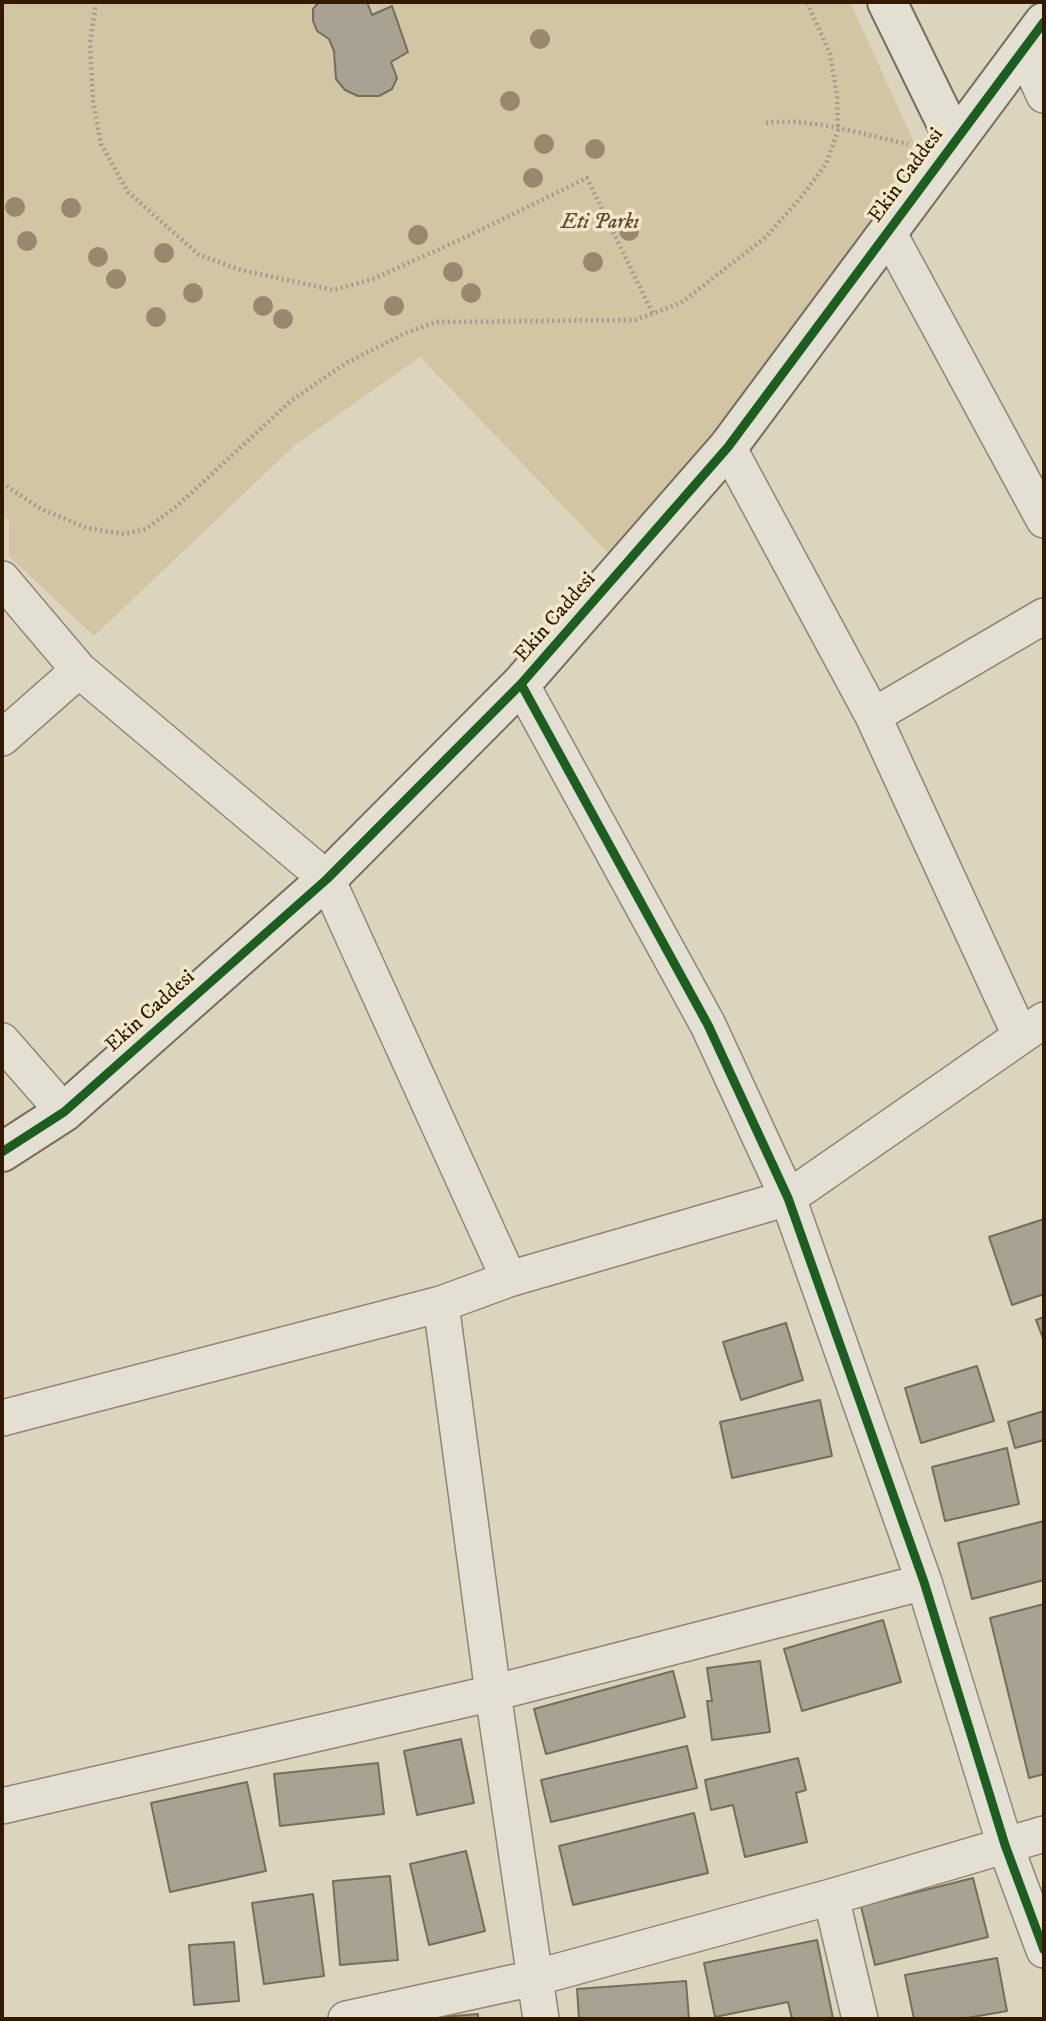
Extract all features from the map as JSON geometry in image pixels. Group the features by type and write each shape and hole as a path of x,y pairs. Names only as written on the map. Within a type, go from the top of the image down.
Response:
{"street":[{"path":"887,2 951,146"},
{"path":"1034,36 1044,95"},
{"name":"Ekin Caddesi","path":"2,1152 64,1112 327,878 521,684 728,447 1034,36"},
{"path":"888,232 1044,520"},
{"path":"2,1418 440,1304 509,1279 788,1198 1032,1028 873,716 728,447"},
{"path":"2,579 79,670 327,878 509,1279"},
{"path":"873,716 1044,616"},
{"path":"2,738 79,670"},
{"path":"521,684 708,1025 788,1198 924,1582 1005,1845 1044,1950"},
{"path":"2,1041 64,1112"},
{"path":"440,1304 541,2019"},
{"path":"2,1806 493,1693 924,1582"},
{"path":"346,2019 534,1978 831,1897 1044,1834"},
{"path":"831,1897 860,2019"}],"path":[{"path":"96,2 90,44 93,101 101,145 128,192 199,255 241,270 333,290 373,279 587,178 653,314"},
{"path":"2,483 41,509 87,528 124,534 146,529 178,505 292,400 346,363 406,333 436,322 635,320 681,303 766,237 826,164 838,130 837,96 830,54 807,2"},
{"path":"766,122 781,121 951,146"}],"green space":[{"name":"Eti Parkı","path":"2,2 850,2 917,149 781,354 613,558 420,357 295,445 94,636 9,556 9,521 2,515"}],"building":[{"path":"319,2 367,2 372,15 392,6 408,52 391,62 397,78 392,89 379,96 358,96 345,90 336,79 334,51 329,39 317,31 313,21 313,9"},
{"path":"1044,1219 1044,1294 1012,1305 989,1237"},
{"path":"1044,1317 1044,1341 1036,1320"},
{"path":"786,1323 803,1380 741,1400 723,1342"},
{"path":"977,1366 994,1421 921,1443 905,1388"},
{"path":"820,1400 832,1456 732,1478 720,1422"},
{"path":"1044,1411 1044,1440 1015,1448 1008,1422"},
{"path":"1007,1448 1019,1504 945,1521 932,1467"},
{"path":"1044,1521 1044,1580 972,1599 958,1543"},
{"path":"1044,1604 1044,1774 1029,1778 990,1618"},
{"path":"883,1620 901,1682 802,1711 784,1649"},
{"path":"760,1661 770,1732 712,1740 707,1701 712,1701 707,1668"},
{"path":"673,1671 685,1717 546,1754 534,1709"},
{"path":"461,1739 474,1803 417,1815 404,1751"},
{"path":"687,1746 697,1788 551,1822 541,1780"},
{"path":"798,1758 806,1790 796,1793 807,1842 745,1857 733,1805 711,1810 705,1780"},
{"path":"378,1763 384,1814 280,1826 274,1774"},
{"path":"247,1782 266,1871 170,1892 151,1803"},
{"path":"694,1813 708,1873 573,1905 559,1846"},
{"path":"466,1851 485,1931 429,1945 410,1864"},
{"path":"390,1876 398,1960 340,1965 333,1881"},
{"path":"973,1878 988,1937 875,1965 861,1906"},
{"path":"313,1894 324,1976 264,1984 252,1903"},
{"path":"817,1940 833,2018 792,2019 788,2002 715,2017 704,1963"},
{"path":"234,1942 239,2001 194,2005 189,1945"},
{"path":"997,1958 1007,2011 961,2019 914,2019 905,1975"},
{"path":"686,1981 689,2019 579,2019 577,1989"},
{"path":"478,2014 478,2019 442,2017"}],"cycle path":[{"path":"2,1152 64,1112 327,879 521,684 728,447 1044,22"},
{"path":"521,684 708,1025 788,1198 924,1582 1005,1845 1044,1950"}]}
